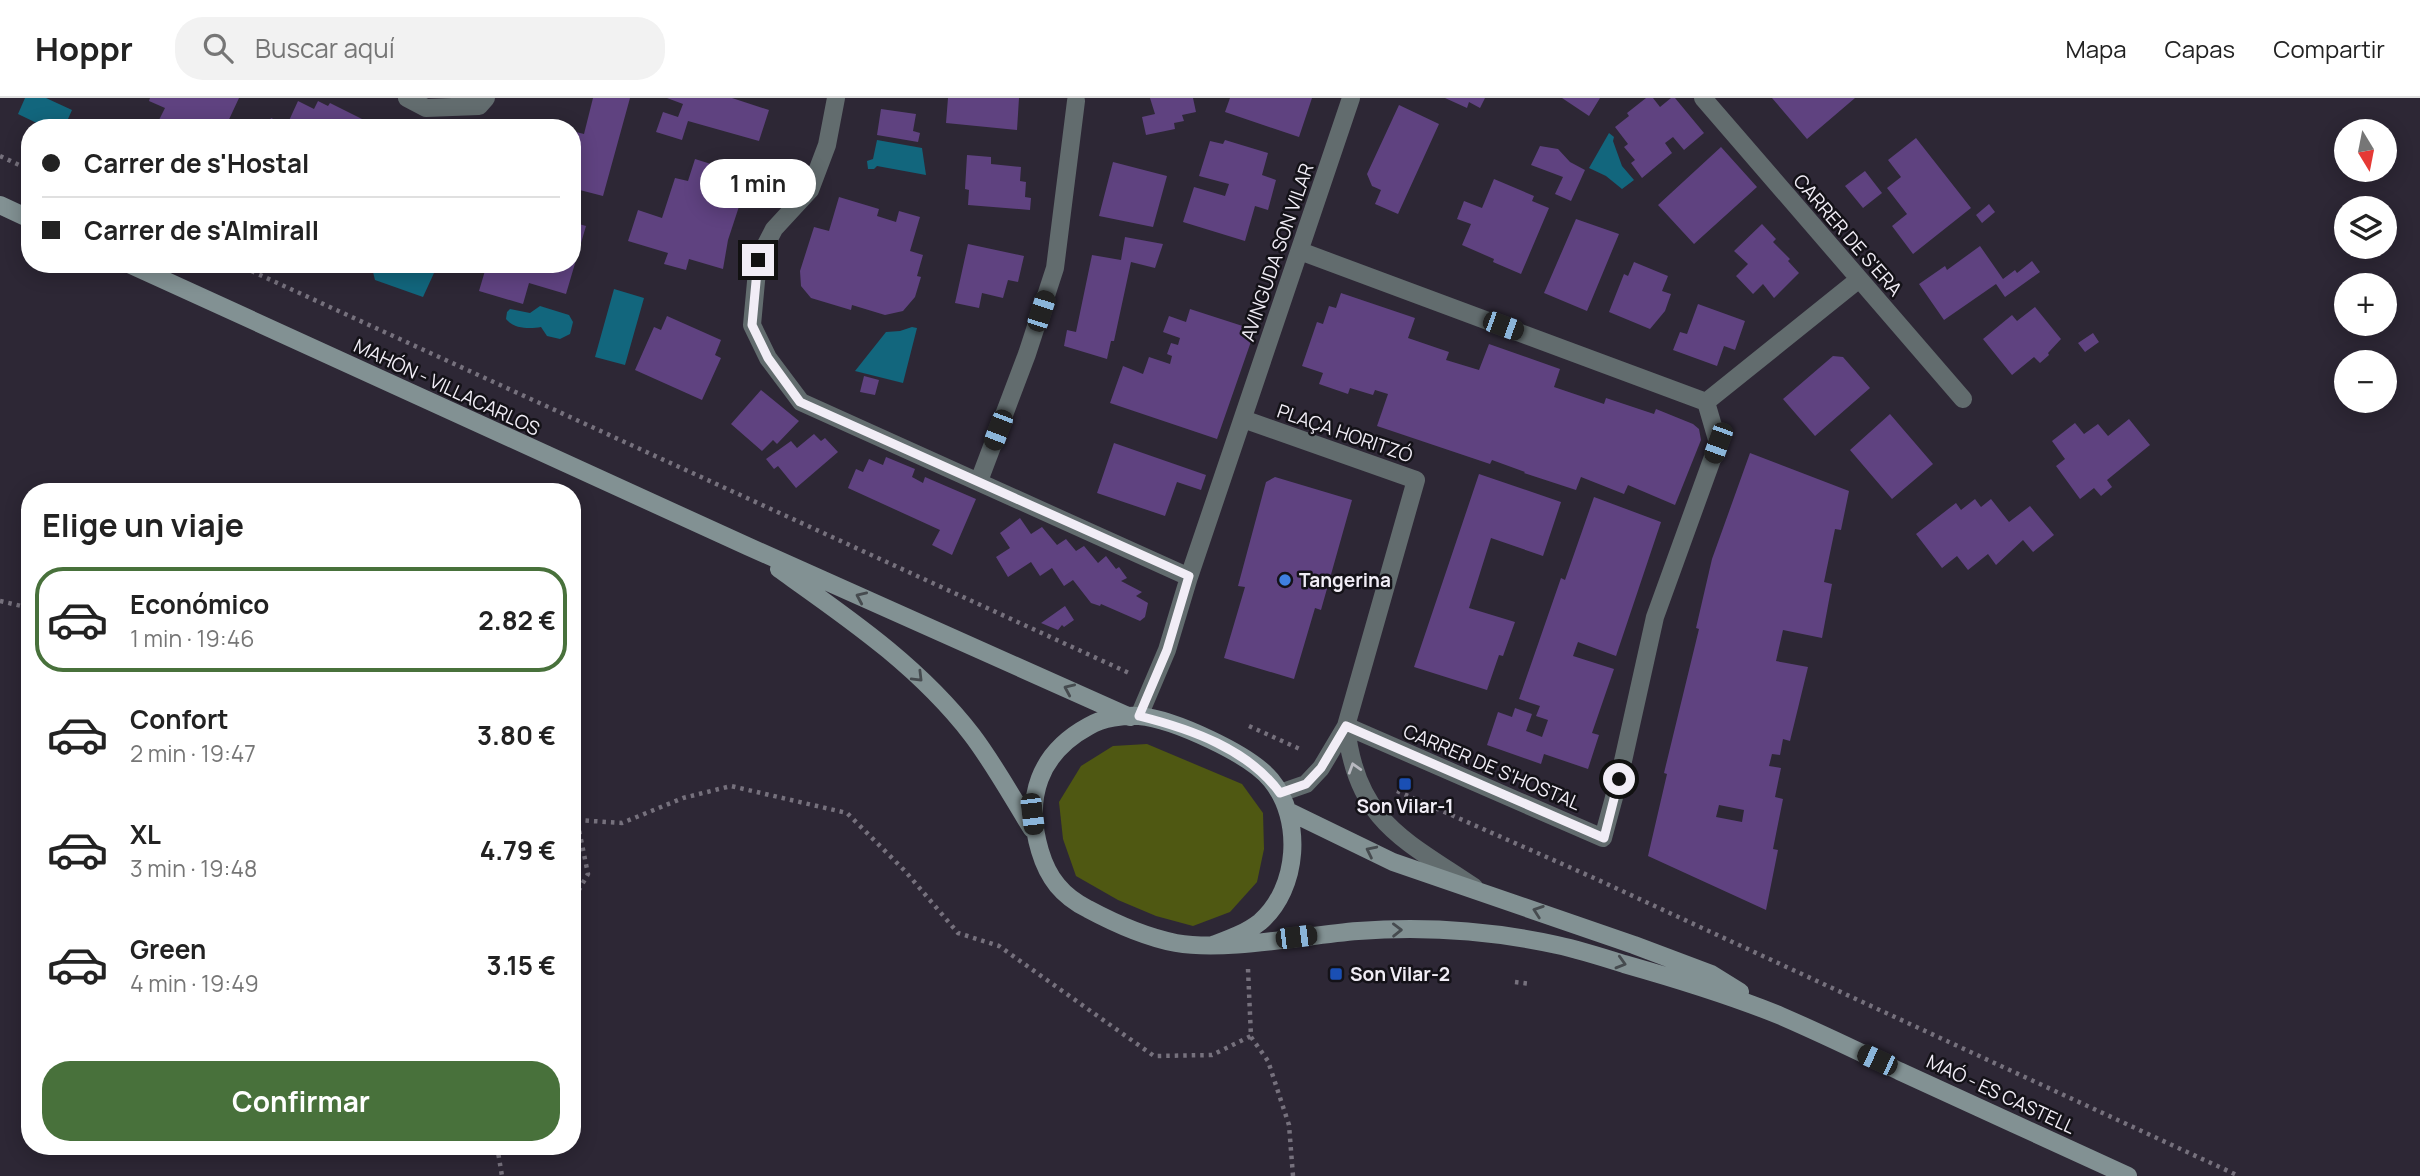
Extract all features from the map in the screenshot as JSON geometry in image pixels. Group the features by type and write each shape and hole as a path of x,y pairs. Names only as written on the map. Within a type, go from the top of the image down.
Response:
{"main road":[{"path":"0,205 21,215"},
{"name":"MAHÓN - VILLACARLOS","path":"149,273 747,547"},
{"path":"747,547 1135,717 1178,728 1213,742 1247,759 1268,775 1288,811 1293,836 1286,886 1262,920 1247,931 1213,945"},
{"path":"747,547 843,614 899,658 971,734 1034,832 1052,881 1084,907 1148,937 1181,944 1213,945 1320,934 1410,929 1516,937 1643,969 1706,988 1779,1016"},
{"path":"1034,832 1032,814 1036,785 1044,768 1061,748 1095,722 1135,717"},
{"path":"1288,811 1393,862 1711,975 1779,1016"},
{"name":"MAÓ - ES CASTELL","path":"1779,1016 2128,1176"}],"street":[{"path":"407,98 426,107 479,106 486,98"},
{"path":"836,98 827,145 810,190 774,229 758,260 752,325 768,358 800,402 1189,576"},
{"name":"AVINGUDA SON VILAR","path":"1135,717 1167,650 1189,576 1351,98"},
{"name":"CARRER DE S'ERA","path":"1703,98 1858,281 1963,399"},
{"path":"979,481 1027,354 1055,268 1076,102"},
{"path":"1300,251 1706,402 1858,281"},
{"name":"CARRER DE S'HOSTAL","path":"1346,726 1604,838 1655,617 1718,443 1706,402"},
{"name":"PLAÇA HORITZÓ","path":"1243,419 1416,480 1346,726 1321,768 1306,784 1280,793"},
{"path":"1346,726 1355,776 1373,810 1395,835 1480,891"}],"path":[{"path":"0,156 21,166"},
{"path":"0,601 21,606"},
{"path":"581,820 622,823 683,798 731,786 847,814 905,871 958,933 999,946 1154,1056 1212,1055 1251,1035"},
{"path":"581,844 588,874 581,886"},
{"path":"1247,942 1251,1035 1268,1061 1289,1125 1293,1176"},
{"path":"1515,982 1531,984"},
{"path":"498,1155 502,1176"}],"green space":[{"path":"1147,744 1242,784 1263,813 1264,849 1257,882 1230,912 1193,926 1156,916 1118,900 1076,876 1063,839 1059,802 1081,766 1113,746"}],"water":[{"path":"25,98 46,98 72,110 68,119 28,119 18,114"},
{"path":"1609,133 1614,137 1622,166 1634,180 1622,189 1606,176 1589,168"},
{"path":"877,140 922,148 926,175 877,166 868,169 867,161 873,159"},
{"path":"373,273 434,273 423,297 375,280"},
{"path":"614,289 644,298 625,365 595,357"},
{"path":"540,306 569,315 573,322 570,334 560,339 547,336 541,327 518,326 506,319 510,309 530,313"},
{"path":"917,328 903,383 855,371 886,332"}],"building":[{"path":"150,98 239,98 229,119 160,119 165,108 149,101"},
{"path":"593,98 630,98 603,196 581,190 581,133 584,134"},
{"path":"667,98 732,98 769,110 759,141 688,121 682,140 656,132 663,112 678,117 683,104"},
{"path":"948,98 1019,98 1017,130 946,123"},
{"path":"1150,98 1193,98 1196,112 1182,115 1184,121 1174,123 1175,129 1146,135 1142,117 1155,114"},
{"path":"1230,98 1312,98 1299,137 1225,112"},
{"path":"1445,98 1485,98 1480,108 1469,102 1467,108"},
{"path":"1562,98 1600,98 1589,116"},
{"path":"1646,98 1653,98 1660,107 1675,98 1704,133 1684,150 1673,137 1665,143 1672,153 1642,178 1631,163 1635,160 1624,147 1628,144 1615,127"},
{"path":"1772,98 1855,98 1807,139"},
{"path":"298,101 314,109 318,101 328,106 330,103 362,119 290,119"},
{"path":"1399,105 1439,124 1398,214 1375,204 1381,190 1372,186 1367,174"},
{"path":"881,109 916,114 913,131 920,133 918,142 877,135"},
{"path":"1916,138 1971,208 1913,254 1892,226 1907,214 1887,188 1901,177 1888,160"},
{"path":"1225,140 1268,153 1262,175 1276,180 1268,210 1255,206 1245,241 1183,222 1194,187 1225,196 1229,184 1199,176 1210,141 1223,144"},
{"path":"1540,146 1558,149 1570,162 1585,170 1571,201 1555,194 1563,177 1531,165"},
{"path":"1721,147 1757,187 1694,244 1658,205"},
{"path":"967,155 991,157 991,164 1021,167 1020,181 1026,182 1025,197 1031,198 1030,210 968,205 969,190 965,189"},
{"path":"695,159 749,176 728,240 723,269 689,259 686,270 664,264 668,253 628,241 638,210 662,218 675,178 688,181"},
{"path":"1113,162 1167,176 1153,227 1099,216"},
{"path":"1865,171 1882,193 1863,208 1845,186"},
{"path":"1494,179 1534,196 1532,201 1549,208 1521,274 1462,245 1471,224 1457,219 1464,201 1482,208"},
{"path":"839,197 879,209 877,216 896,222 899,211 920,217 910,251 923,255 917,276 921,277 915,297 903,311 885,315 852,305 851,310 811,298 801,286 800,271 814,227 829,231"},
{"path":"1989,204 1995,212 1982,223 1976,215"},
{"path":"1576,219 1619,234 1587,311 1544,293"},
{"path":"1762,224 1776,239 1773,242 1790,259 1788,261 1799,273 1774,298 1763,284 1753,294 1736,276 1748,264 1734,251"},
{"path":"581,225 586,226 581,243"},
{"path":"1125,237 1163,244 1155,268 1131,262 1114,341 1111,341 1107,359 1064,346 1067,330 1076,332 1092,255 1121,260"},
{"path":"968,244 1024,256 1018,282 1008,280 1003,298 982,293 979,308 955,303"},
{"path":"1980,246 2003,279 2015,270 2017,273 2032,261 2040,272 2005,297 1996,284 1944,320 1919,284 1945,266 1947,270"},
{"path":"1634,262 1668,276 1662,291 1671,294 1665,311 1650,329 1609,312 1624,274 1628,276"},
{"path":"484,273 572,273 566,294 529,283 523,304 479,291"},
{"path":"1341,293 1415,318 1408,338 1449,352 1446,360 1479,370 1489,344 1560,369 1554,387 1604,404 1606,398 1654,414 1656,409 1693,424 1699,429 1701,440 1675,505 1628,485 1624,494 1581,477 1576,490 1492,460 1490,464 1377,426 1388,394 1375,390 1373,395 1350,388 1348,394 1319,384 1323,373 1302,366 1317,322 1323,324 1329,306 1336,308"},
{"path":"1698,304 1745,321 1735,350 1724,346 1717,366 1673,350 1680,332 1687,334"},
{"path":"2035,307 2061,339 2040,363 2034,357 2012,375 1983,339 2012,315 2017,321"},
{"path":"1190,309 1255,330 1217,439 1110,403 1123,366 1143,374 1149,357 1170,364 1172,356 1167,354 1171,343 1178,345 1180,338 1163,332 1169,316 1186,322"},
{"path":"667,316 721,340 715,355 721,358 702,400 635,370 654,327 661,330"},
{"path":"2093,333 2099,342 2085,352 2078,343"},
{"path":"1833,356 1843,357 1870,388 1815,436 1783,399"},
{"path":"864,376 879,380 875,395 860,392"},
{"path":"761,390 799,421 777,444 773,440 762,451 731,424"},
{"path":"1890,414 1933,464 1892,499 1850,450"},
{"path":"2129,419 2150,445 2107,480 2112,487 2101,496 2094,488 2080,499 2056,466 2065,459 2052,441 2075,423 2084,434 2098,424 2108,436"},
{"path":"814,434 821,441 825,438 838,452 796,488 778,466 774,469 766,459 791,441 797,448"},
{"path":"1114,443 1206,475 1201,490 1177,482 1165,516 1097,493"},
{"path":"1750,453 1849,491 1841,530 1835,529 1824,582 1832,584 1822,638 1783,630 1776,661 1808,667 1790,741 1783,739 1780,755 1772,754 1769,766 1781,768 1775,797 1783,799 1773,849 1778,850 1766,910 1648,856 1712,559","holes":["1719,805 1744,810 1742,822 1716,817"]},
{"path":"886,457 915,469 912,477 923,483 925,477 976,499 952,555 932,545 940,530 848,488 856,469 863,472 869,459 883,465"},
{"path":"1479,474 1561,502 1543,556 1491,538 1469,608 1515,622 1503,656 1499,655 1487,690 1414,667"},
{"path":"1275,477 1352,500 1321,610 1315,608 1294,679 1224,658 1245,587 1238,586 1266,482"},
{"path":"1594,497 1661,522 1616,656 1578,642 1573,656 1614,669 1592,733 1599,735 1588,769 1544,754 1541,764 1487,745 1498,712 1512,717 1515,708 1532,714 1526,731 1542,737 1548,720 1536,716 1540,706 1519,699 1561,578 1565,580"},
{"path":"1975,499 1981,507 1991,499 2009,522 2030,506 2054,535 2033,552 2023,540 1996,565 1988,554 1968,570 1957,556 1942,568 1916,534 1956,503 1961,510"},
{"path":"1020,518 1031,534 1042,527 1057,545 1066,539 1076,551 1084,546 1098,563 1106,556 1127,578 1121,581 1142,592 1136,596 1148,603 1145,617 1140,621 1101,604 1091,603 1073,580 1064,586 1052,568 1040,576 1031,562 1008,577 996,557 1010,548 1000,533"},
{"path":"1065,606 1074,620 1064,627 1062,625 1058,630 1041,623"}],"place":[{"name":"Tangerina","path":"1285,580"},
{"name":"Son Vilar-1","path":"1405,784"},
{"name":"Son Vilar-2","path":"1336,974"}],"route":[{"path":"758,260 752,325 768,358 800,402 1189,576 1167,650 1139,716 1167,723 1247,759 1268,775 1280,793 1306,784 1321,768 1346,726 1604,838 1619,779"}]}
